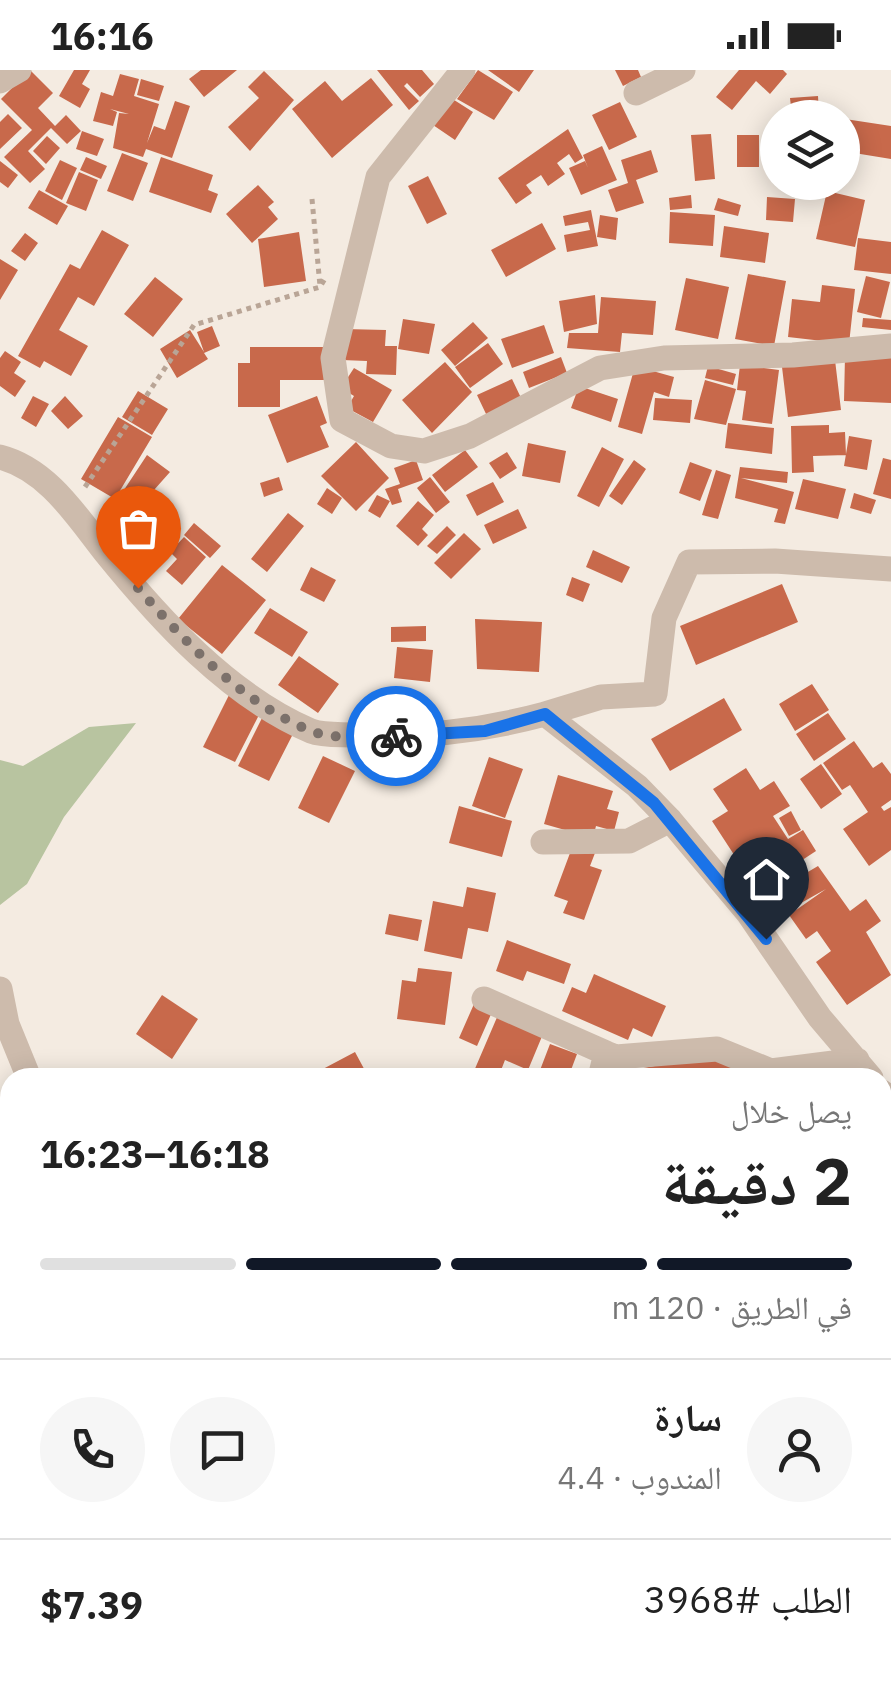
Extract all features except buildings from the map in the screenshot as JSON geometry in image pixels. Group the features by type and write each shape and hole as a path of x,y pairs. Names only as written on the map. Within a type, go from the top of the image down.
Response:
{"street":[{"path":"0,81 19,70"},
{"path":"463,70 378,178 332,358 342,420 391,446 424,451 470,436 600,368 664,358 794,355 891,346"},
{"path":"636,93 683,70"},
{"path":"0,456 22,462 70,508 179,634 250,696 314,732 392,736 485,731 602,697 655,694 664,618 689,562 776,561 891,569"},
{"path":"545,714 637,786 670,820 748,913 820,1018 863,1068"},
{"path":"544,842 629,841 670,820"},
{"path":"0,988 7,1024 25,1068"},
{"path":"484,999 603,1065 616,1057 717,1049 762,1068"}],"path":[{"path":"312,199 320,288"},
{"path":"70,508 194,325 320,288 328,272"}],"green space":[{"path":"136,723 64,817 27,884 0,905 0,760 23,766 89,727"}],"way so far":[{"path":"138,588 179,634 250,696 314,732 396,736"}],"route":[{"path":"396,736 485,731 545,714 654,803 766,939"}]}
